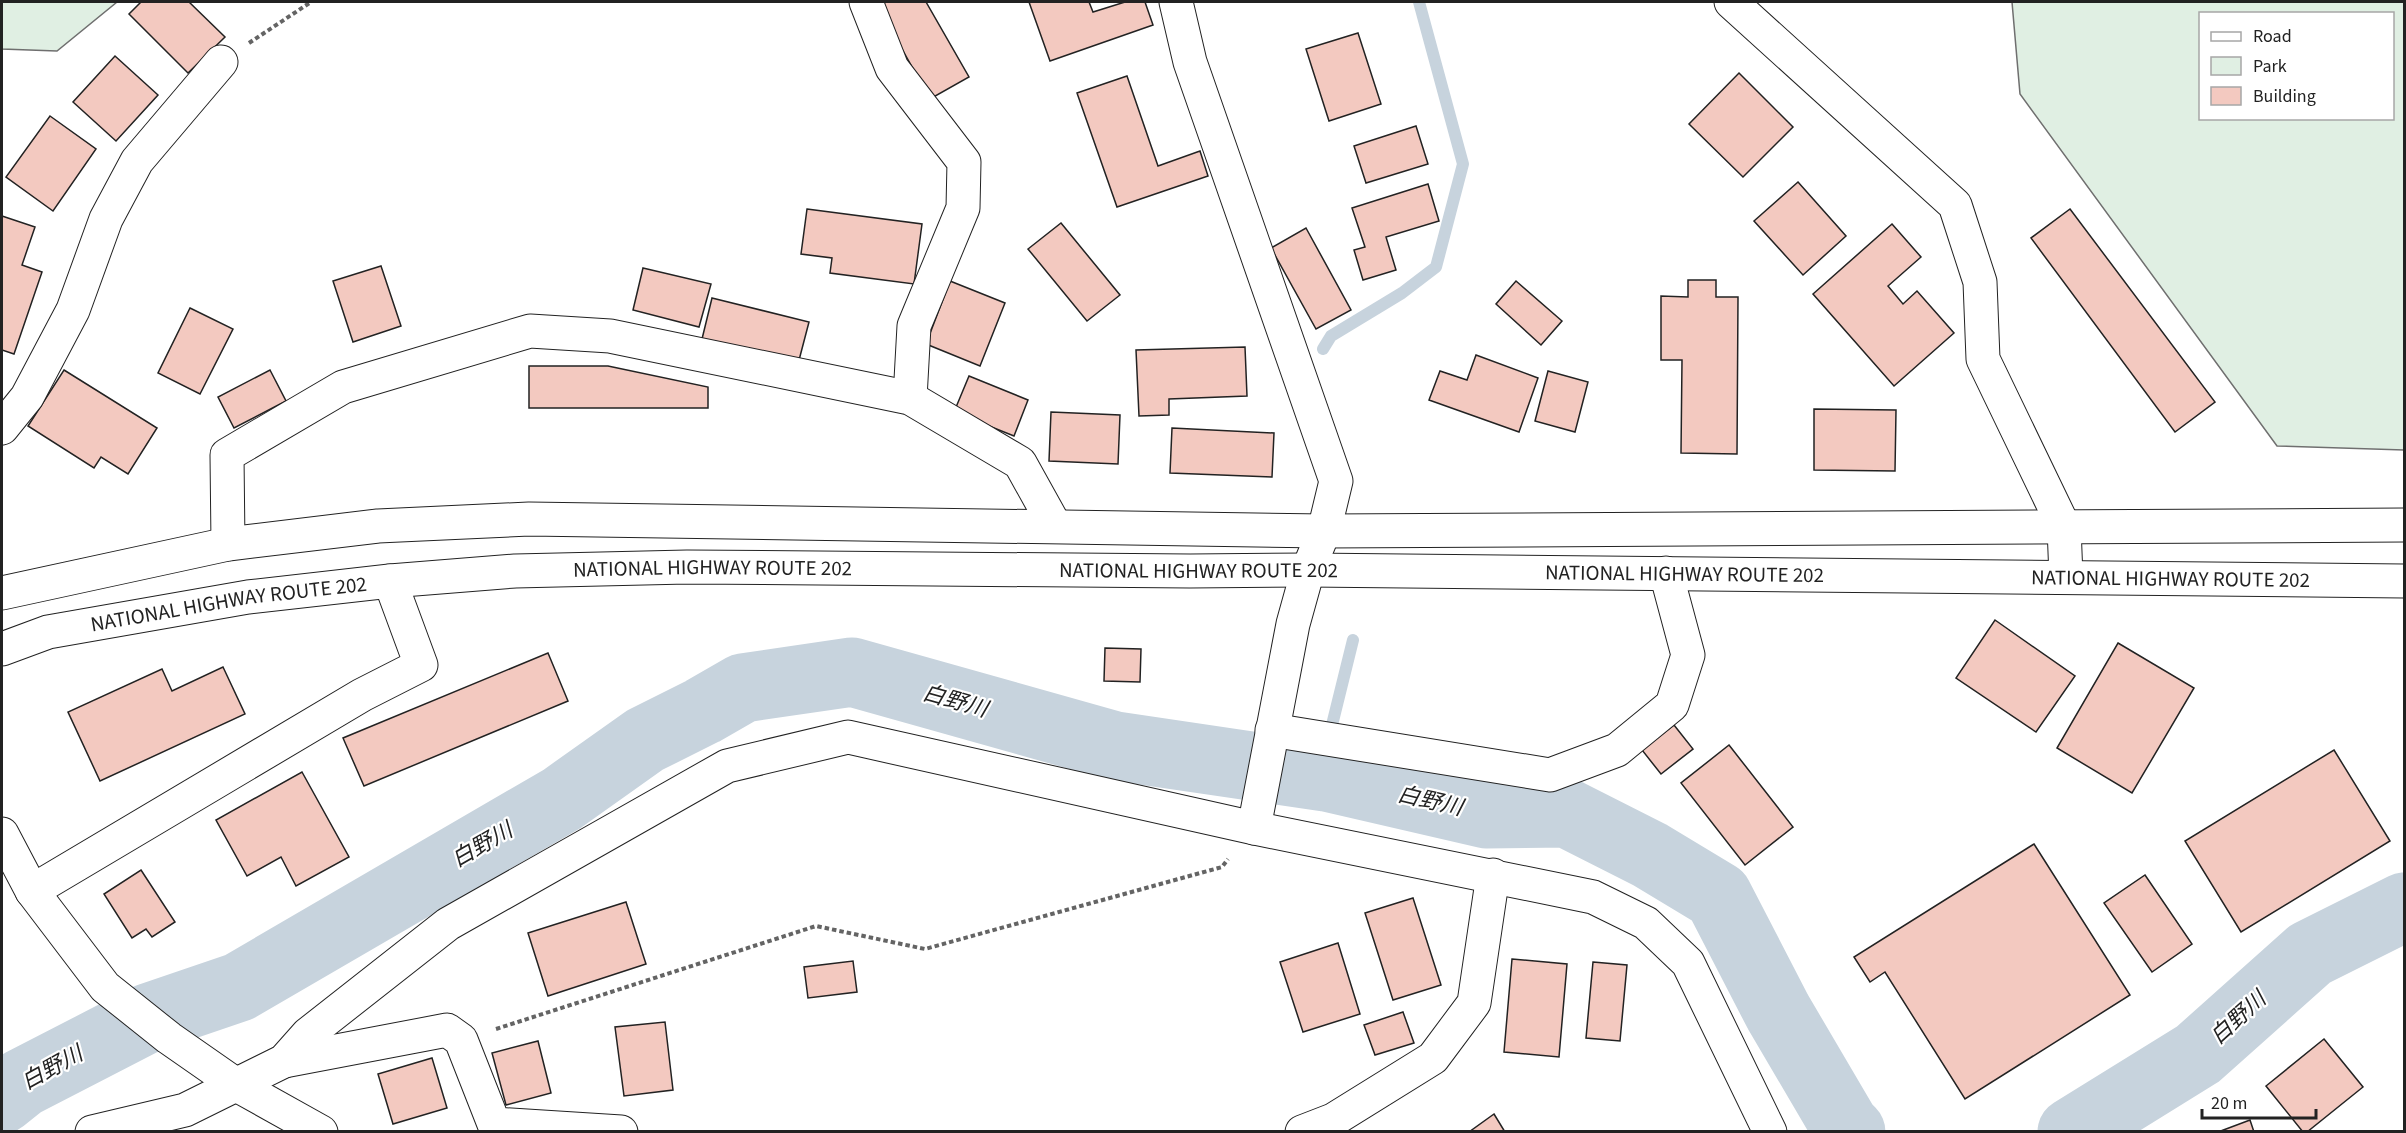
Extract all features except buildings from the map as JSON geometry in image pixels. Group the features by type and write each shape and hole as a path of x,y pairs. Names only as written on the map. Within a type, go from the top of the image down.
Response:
{"main road":[{"path":"866,2 892,68 964,162 963,208 914,326 910,398"},
{"path":"1176,2 1190,63 1335,481 1324,531 1308,570 1293,624 1283,732 1254,828"},
{"path":"1731,2 1955,205 1980,282 1983,359 2064,527 2066,577"},
{"path":"2,428 27,397 73,310 106,219 137,161 221,62"},
{"path":"228,544 227,455 343,387 530,331 610,336 910,398 1020,463 1055,526"},
{"name":"NATIONAL HIGHWAY ROUTE 202","path":"2,593 228,544 378,526 529,519 1324,531 2404,525"},
{"name":"NATIONAL HIGHWAY ROUTE 202","path":"2,649 48,632 248,597 390,580 515,571 687,567 1308,570 2404,581"},
{"path":"1283,732 1550,775 1617,750 1672,705 1688,655 1666,573"},
{"path":"32,891 362,694 421,665 390,580"},
{"path":"284,1061 308,1034 448,924 727,766 848,737 1254,828 1593,897 1646,923 1688,963 1770,1131"},
{"path":"2,834 32,891 105,987 169,1038 235,1084 321,1131"},
{"path":"1302,1131 1333,1120 1433,1058 1474,1002 1493,875"},
{"path":"92,1131 185,1110 284,1061 447,1030 461,1040 494,1124 621,1131"}],"path":[{"path":"221,62 311,2"},
{"path":"461,1040 816,926 925,950 1222,867 1254,828"}],"green space":[{"path":"2,2 117,2 57,51 2,49"},
{"path":"2012,2 2404,2 2404,450 2277,446 2020,94"}],"waterway":[{"path":"1323,349 1331,336 1402,293 1436,267 1463,164 1419,2"},
{"path":"1326,777 1332,725 1353,640"},
{"name":"白野川","path":"2,1099 22,1083 148,1018 239,987 562,799 645,740 743,688 852,672 1115,746 1326,777 1486,814 1567,813 1650,855 1718,896 1778,1012 1845,1126 1851,1132"},
{"name":"白野川","path":"2072,1132 2198,1054 2310,954 2404,907"}]}
